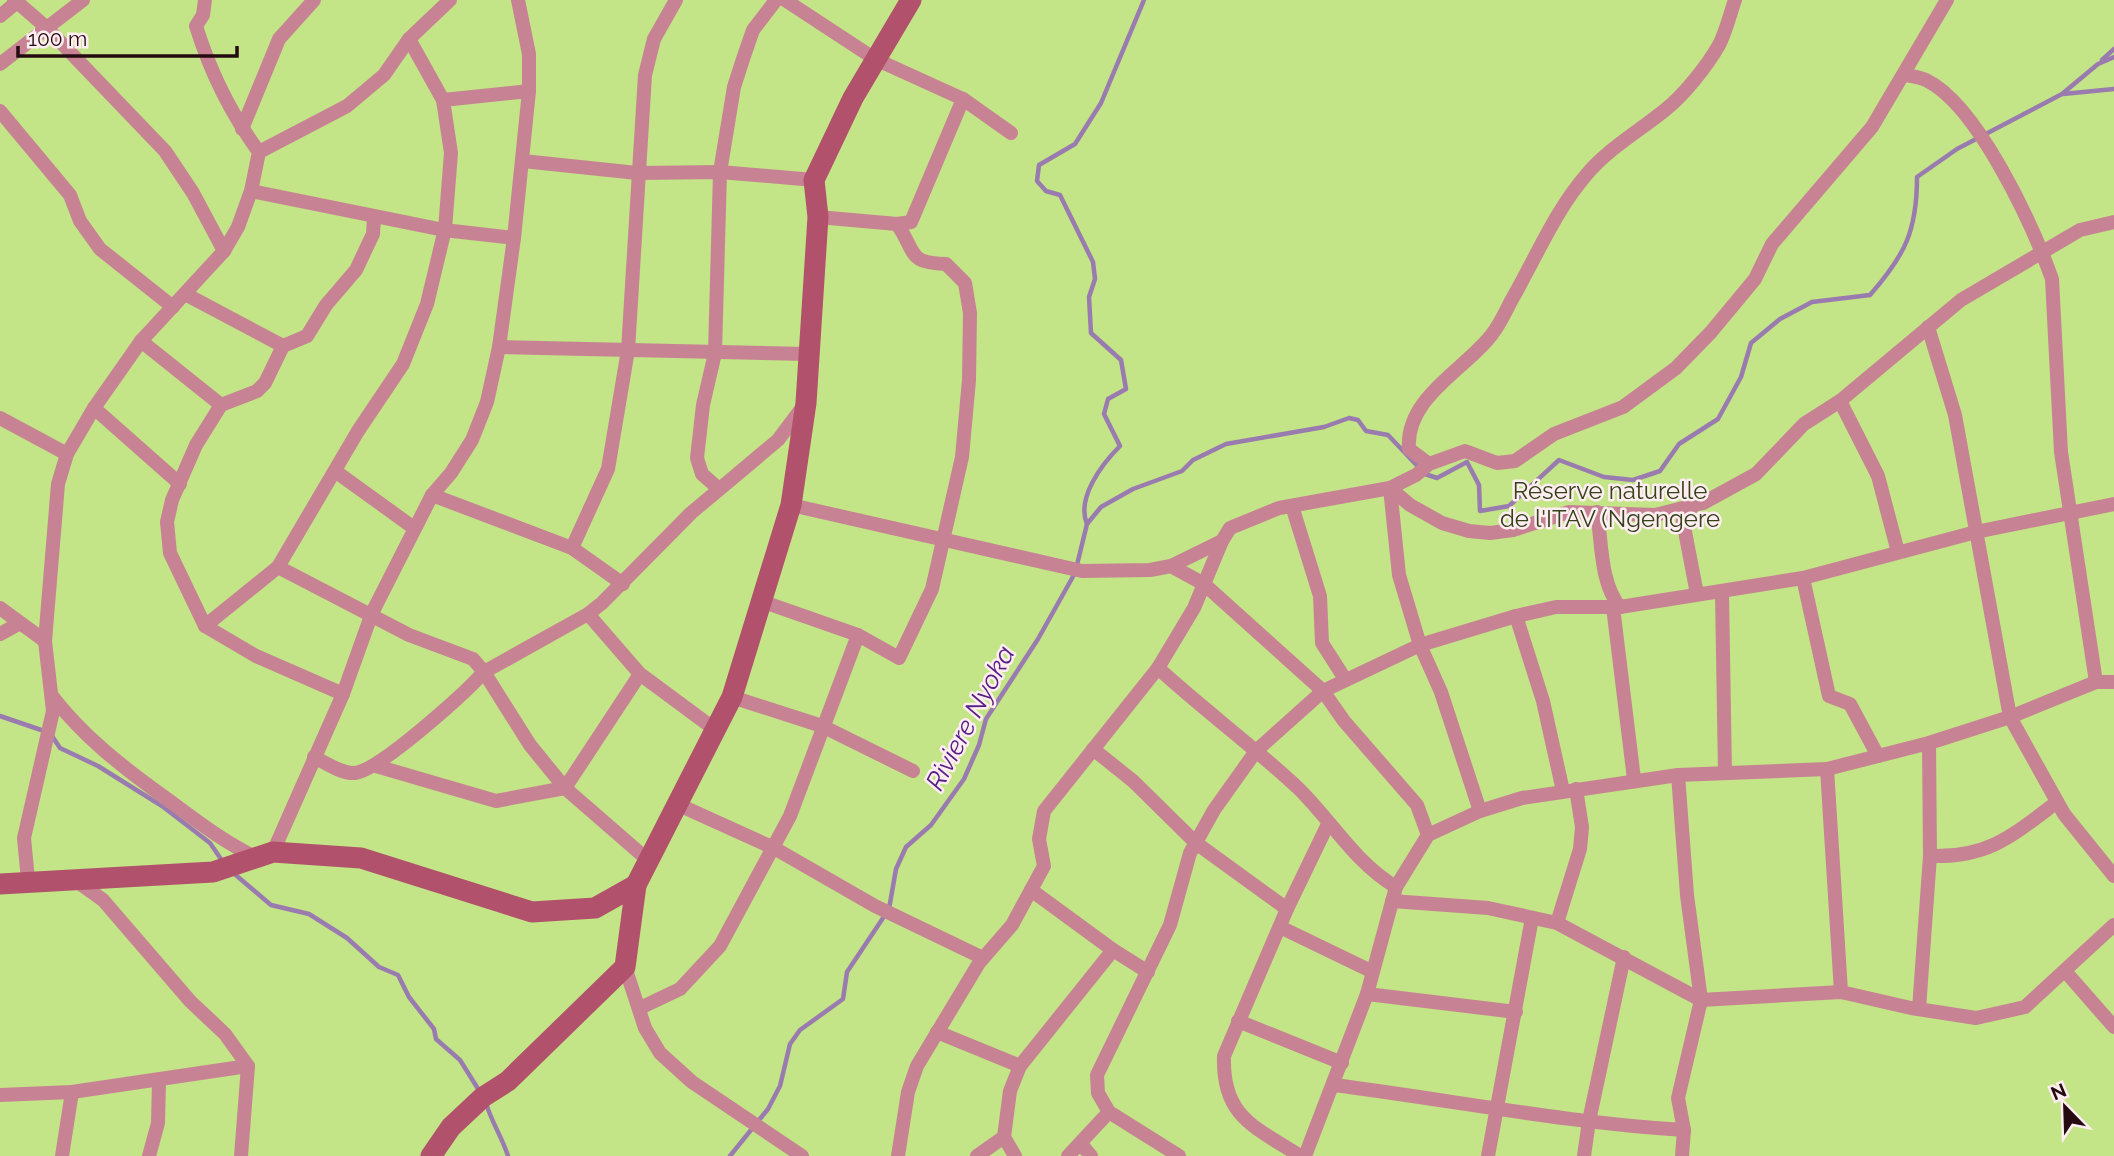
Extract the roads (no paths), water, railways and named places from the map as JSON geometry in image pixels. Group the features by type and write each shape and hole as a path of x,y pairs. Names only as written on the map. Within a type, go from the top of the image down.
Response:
{"street":[{"path":"0,64 83,0"},
{"path":"28,880 24,838 49,736 52,696 45,641 58,484 67,454 94,408 141,341 187,295 224,251 238,227 251,191 259,152 242,130 206,61 196,26 203,15 205,0"},
{"path":"242,130 279,40 314,0"},
{"path":"259,152 347,106 384,75 409,39 450,0"},
{"path":"255,857 314,757 343,694 372,613 414,528 432,495 472,440 487,402 499,347 514,238 529,91 529,54 518,0"},
{"path":"572,548 608,469 628,350 645,75 653,40 676,0"},
{"path":"719,489 702,474 697,458 703,405 715,353 720,172 734,88 743,59 753,30 776,0"},
{"path":"785,0 876,59 963,99 1011,134"},
{"path":"802,1156 671,1065 654,1046 625,967 636,885 717,731 732,697 791,505 806,403 807,354 818,217 814,180 876,59 911,0"},
{"path":"1424,469 1409,449 1408,434 1415,418 1435,389 1462,368 1472,352 1490,338 1533,264 1554,218 1589,171 1668,108 1702,67 1719,44 1735,0"},
{"path":"898,1156 908,1092 917,1066 983,958 1012,925 1044,866 1039,839 1044,811 1158,668 1194,608 1230,528 1279,508 1390,488 1465,451 1497,463 1515,461 1554,435 1623,407 1652,388 1712,332 1755,279 1772,244 1872,127 1947,0"},
{"path":"0,16 15,1 47,28 165,151 193,193 224,251"},
{"path":"205,626 278,567 403,364 427,304 444,230 451,153 443,100 409,39"},
{"path":"1905,75 1926,80 1965,115 2007,181 2042,252 2052,279 2056,308 2058,399 2068,513 2096,682"},
{"path":"443,100 529,91"},
{"path":"818,217 897,224 911,222 963,99"},
{"path":"0,111 70,195 80,221 100,249 173,307"},
{"path":"523,161 637,173 720,172 814,180"},
{"path":"251,191 304,200 374,218 514,238"},
{"path":"343,694 256,656 205,626 170,553 167,522 172,500 196,445 222,405 257,391 265,383 283,346 307,336 326,305 356,270 373,234 374,218"},
{"path":"1390,488 1410,505 1442,523 1469,531 1513,530 1569,512 1655,515 1692,507 1756,474 1804,424 1840,401 1961,300 2080,230 2103,222 2114,222"},
{"path":"761,601 858,635 899,658 932,589 946,538 962,457 970,380 970,313 965,283 946,264 923,264 914,258 910,243 897,224"},
{"path":"187,295 283,346"},
{"path":"1928,327 1955,415 2010,717 2057,803 2113,874"},
{"path":"141,341 222,405"},
{"path":"499,347 807,354"},
{"path":"1840,401 1878,476 1898,552"},
{"path":"314,757 351,773 376,766 462,696 484,673 589,614 623,584 691,513 778,440 806,403"},
{"path":"94,408 180,484"},
{"path":"0,418 67,454"},
{"path":"335,471 414,528"},
{"path":"1390,488 1399,575 1420,645 1441,692 1480,811"},
{"path":"432,495 572,548 623,584"},
{"path":"1179,1156 1108,1112 1098,1093 1097,1076 1170,925 1196,843 1214,810 1256,751 1323,691 1420,645 1516,616 1556,607 1616,607 1697,593 1722,593 1803,578 1976,532 2114,504"},
{"path":"791,505 1075,569 1150,570 1171,566 1222,541"},
{"path":"1292,506 1320,596 1322,643 1345,680"},
{"path":"1692,507 1683,521 1697,593"},
{"path":"1597,512 1606,578 1616,607 1634,779"},
{"path":"1171,566 1205,584 1323,691 1344,721 1417,805 1428,835"},
{"path":"278,567 372,613 408,635 474,659 530,746 565,788 649,861"},
{"path":"1803,578 1829,696 1850,704 1878,756"},
{"path":"1722,593 1725,773"},
{"path":"0,608 45,641"},
{"path":"589,614 640,674 717,731"},
{"path":"1516,616 1582,827 1580,849 1557,923"},
{"path":"0,634 20,624"},
{"path":"640,1008 680,989 720,946 790,816 858,635"},
{"path":"1158,668 1186,695 1300,790 1394,894 1488,908 1557,923 1701,1000 1841,992 1976,1018 1996,1016 2025,1007 2114,925"},
{"path":"376,766 496,801 565,788 592,752 640,674"},
{"path":"1328,824 1287,909 1224,1056 1227,1094 1243,1119 1303,1156 1334,1085 1367,994 1371,971 1394,894 1428,835 1480,811 1522,798 1634,779 1827,769 1929,743 2010,717 2096,682 2114,682"},
{"path":"52,696 74,725 134,777 224,842 255,857"},
{"path":"732,697 822,726 913,771"},
{"path":"1919,1009 1930,856 1929,743"},
{"path":"1093,749 1133,780 1196,843 1287,909"},
{"path":"1827,769 1841,992"},
{"path":"1678,775 1687,895 1701,1000 1685,1058 1678,1098 1684,1130 1682,1156"},
{"path":"1930,856 1957,857 1999,845 2057,803"},
{"path":"678,806 774,848 875,906 983,958"},
{"path":"0,884 28,880 213,872 255,857 361,858 532,912 595,908 636,885"},
{"path":"73,878 103,900 190,1001 225,1034 247,1066 241,1156"},
{"path":"1031,890 1148,972"},
{"path":"1488,1156 1532,918"},
{"path":"1280,927 1371,971"},
{"path":"1015,1156 1004,1137 1010,1091 1020,1066 1035,1052 1113,950"},
{"path":"1584,1156 1624,957"},
{"path":"431,1156 451,1127 473,1106 492,1093 625,967"},
{"path":"2065,971 2114,1027"},
{"path":"1367,994 1516,1012"},
{"path":"1238,1021 1342,1063"},
{"path":"937,1032 1020,1066"},
{"path":"0,1095 72,1092 247,1066"},
{"path":"149,1156 158,1123 159,1081"},
{"path":"1334,1085 1498,1107 1603,1125 1684,1130"},
{"path":"62,1156 72,1092"},
{"path":"1068,1156 1108,1112"},
{"path":"977,1156 1004,1137"},
{"path":"1081,1144 1091,1156"}],"waterway":[{"path":"1087,524 1085,503 1088,493 1099,472 1120,446 1104,414 1108,399 1126,389 1121,360 1091,333 1089,297 1095,279 1093,262 1060,195 1046,191 1037,181 1039,165 1075,144 1101,103 1144,0"},
{"path":"2102,60 2114,49"},
{"name":"Riviere Nyoka","path":"730,1156 768,1109 780,1086 790,1044 800,1030 843,999 847,972 889,909 896,869 906,847 931,825 964,779 979,745 986,719 1038,639 1075,573 1087,524 1101,507 1133,489 1182,471 1193,460 1226,444 1324,427 1349,418 1358,420 1366,431 1388,435 1425,474 1437,478 1467,462 1479,485 1480,511 1509,506 1559,460 1604,477 1633,480 1660,471 1679,444 1718,419 1741,377 1751,343 1780,319 1812,302 1870,295 1892,267 1907,241 1915,213 1917,177 1957,149 2062,94 2098,64 2114,57"},
{"path":"2063,94 2114,89"},
{"path":"0,716 50,733 60,748 98,766 162,806 210,843 223,862"},
{"path":"231,871 271,905 309,914 347,938 379,967 398,975 409,997 434,1029 436,1039 460,1060 480,1092"},
{"path":"486,1103 508,1156"}],"park label":[{"name":"Réserve naturelle de l'ITAV (Ngengere","path":"1610,504"}]}
